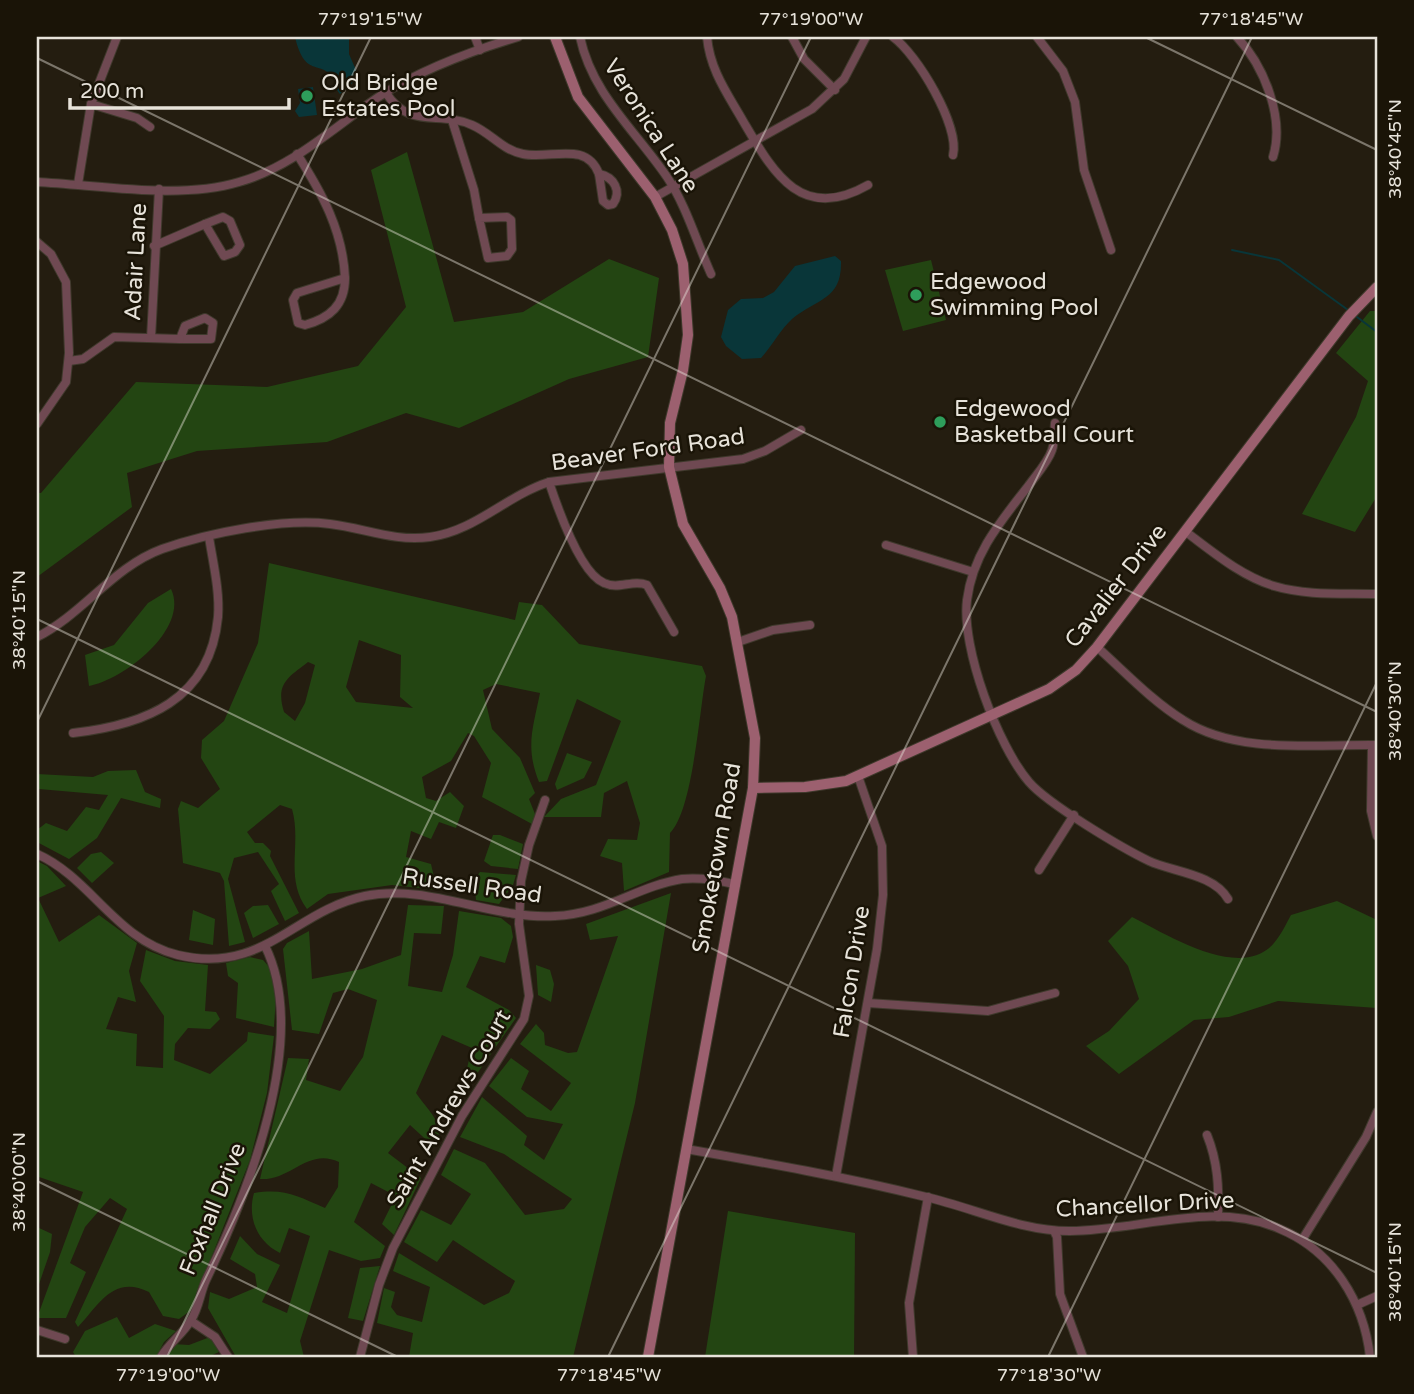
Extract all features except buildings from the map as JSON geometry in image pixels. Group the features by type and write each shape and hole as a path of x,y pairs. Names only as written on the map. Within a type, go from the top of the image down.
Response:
{"main road":[{"name":"Smoketown Road","path":"555,37 578,97 655,197 677,245 684,272 687,305 686,355 670,423 669,467 683,524 727,602 738,642 755,738 754,788 648,1357"},
{"name":"Cavalier Drive","path":"754,788 805,787 858,776 994,715 1063,680 1097,648 1349,316 1377,287"}],"street":[{"path":"78,184 91,104 117,37"},
{"path":"475,37 480,50"},
{"path":"37,182 194,190 238,183 297,154 386,93 436,66 518,37"},
{"name":"Veronica Lane","path":"580,37 587,63 602,94 673,187 711,274"},
{"path":"707,37 720,85 776,175 800,192 835,196 868,186"},
{"path":"792,37 804,59 835,90"},
{"path":"655,197 812,109 835,90 853,66 866,37"},
{"path":"893,37 914,56 928,82 953,133 953,155"},
{"path":"1037,37 1059,64 1075,102 1084,170 1111,250"},
{"path":"1241,38 1270,97 1277,127 1273,157"},
{"path":"386,93 394,106 405,114 472,125 504,147 524,154 582,154 593,162 599,174"},
{"path":"91,104 136,118 150,127"},
{"path":"452,120 474,190 485,256 494,259 510,253 513,247 509,218 480,218"},
{"path":"297,154 335,223 343,250 345,278 342,296 332,313 315,323 298,323 293,300 297,293 345,278"},
{"name":"Adair Lane","path":"151,338 159,189"},
{"path":"154,246 205,224 220,218 227,218 239,248 233,253 221,254 205,224"},
{"path":"37,242 51,254 66,282 69,361 69,373 62,391 37,424"},
{"path":"69,361 83,359 114,337 180,339"},
{"path":"1055,423 1049,456 988,539 973,572 967,602 968,641 976,675 1015,761 1030,783 1074,815 1146,859 1209,881 1228,899"},
{"name":"Beaver Ford Road","path":"37,637 76,613 136,562 179,544 261,527 317,523 398,538 429,537 469,525 510,498 550,482 743,459 765,451 801,430"},
{"path":"550,482 562,520 592,574 612,586 647,584 674,632"},
{"path":"1186,533 1235,567 1274,586 1305,592 1377,594"},
{"path":"73,733 121,726 151,716 177,697 200,669 211,647 218,618 209,537"},
{"path":"886,545 973,572"},
{"path":"738,642 773,630 810,625"},
{"path":"1097,648 1172,712 1211,734 1271,743 1374,745 1371,811 1377,836"},
{"name":"Falcon Drive","path":"836,1176 868,1003 882,906 883,857 874,817 858,776"},
{"name":"Saint Andrews Court","path":"360,1357 379,1285 395,1243 474,1096 524,1019 528,983 519,915 524,863 545,800"},
{"path":"1039,870 1074,815"},
{"name":"Russell Road","path":"37,854 66,873 125,929 166,951 189,957 219,958 265,946 334,906 383,893 415,896 519,915 575,915 684,879 705,878 734,884"},
{"name":"Foxhall Drive","path":"191,1321 248,1185 271,1097 281,1005 279,982 265,946"},
{"path":"868,1003 988,1012 1055,992"},
{"path":"1302,1240 1366,1137 1377,1112"},
{"path":"1207,1135 1215,1154 1218,1174 1218,1217"},
{"name":"Chancellor Drive","path":"686,1149 836,1176 928,1197 1017,1224 1054,1230 1218,1217 1268,1224 1302,1240 1325,1258 1357,1305 1366,1330 1370,1357"},
{"path":"913,1357 909,1303 928,1197"},
{"path":"1054,1230 1057,1237 1060,1294 1083,1357"},
{"path":"1357,1305 1377,1296"},
{"path":"161,1357 167,1346 191,1321 215,1337 228,1357"},
{"path":"37,1330 65,1339"}],"green space":[{"path":"407,152 454,322 523,312 609,259 659,278 648,357 569,379 459,428 406,413 327,442 197,451 127,473 132,507 37,577 37,493 41,493 136,382 267,387 358,366 406,307 371,170"},
{"name":"Edgewood Swimming Pool","path":"931,260 946,320 903,331 885,270"},
{"path":"1370,311 1377,311 1377,496 1355,532 1302,514 1356,417 1368,381 1336,353"},
{"path":"269,563 515,620 519,602 542,605 579,644 702,666 706,676 694,760 684,804 670,833 669,872 624,891 622,863 600,856 608,839 637,840 640,823 627,781 604,793 601,817 544,817 561,799 596,785 621,721 577,699 547,781 539,782 531,748 540,693 496,684 483,690 492,729 520,758 535,793 529,799 535,814 532,824 482,797 491,763 474,736 468,733 451,761 422,777 426,798 436,801 450,792 464,806 456,828 439,822 431,839 411,831 406,857 431,864 437,890 392,885 328,894 307,909 296,885 295,822 292,809 280,805 247,832 255,843 263,843 271,851 270,856 299,913 285,921 271,891 279,884 258,852 234,858 228,879 245,942 229,946 224,881 220,873 183,863 178,809 181,801 198,808 220,789 201,758 202,740 224,721 258,643","holes":["359,640 401,655 400,697 413,708 356,702 346,687","308,662 315,665 305,703 295,721 284,712 281,694 290,677"]},
{"path":"171,589 174,604 171,620 162,636 150,650 119,674 89,686 85,655 114,645 148,603"},
{"path":"567,753 592,762 584,778 557,790 555,784"},
{"path":"136,770 145,792 161,799 160,808 121,798 97,838 69,859 37,842 37,830 46,823 67,831 86,807 99,810 108,795 39,789 37,793 37,774 93,777 108,771"},
{"path":"493,835 523,844 518,869 491,866 484,861"},
{"path":"101,852 114,863 92,883 77,868 91,854"},
{"path":"37,861 47,866 66,886 38,898 59,942 99,915 137,943 129,971 136,1002 118,997 106,1029 137,1034 136,1066 163,1068 164,1016 140,981 146,950 175,961 208,965 205,1011 216,1012 220,1019 210,1029 188,1028 175,1044 174,1060 210,1074 247,1041 248,1032 274,1036 267,1093 250,1160 190,1311 179,1319 163,1316 149,1292 136,1287 126,1287 108,1295 78,1327 75,1322 127,1209 110,1198 85,1227 70,1263 86,1272 66,1318 37,1318 83,1192 39,1177 37,1181"},
{"path":"480,872 516,875 513,885 499,904 476,900 474,880"},
{"path":"671,893 635,1103 573,1357 409,1357 413,1333 377,1323 384,1288 395,1292 391,1307 397,1315 422,1322 430,1287 393,1271 399,1253 484,1305 509,1293 515,1281 453,1240 437,1262 404,1242 421,1210 451,1225 471,1194 441,1175 454,1149 485,1163 525,1215 564,1209 572,1199 504,1154 460,1137 482,1097 527,1136 524,1145 544,1160 563,1124 527,1117 489,1086 511,1058 529,1071 521,1089 551,1111 571,1083 520,1044 536,1024 544,1033 545,1045 568,1053 577,1052 618,936 590,940 586,924"},
{"path":"1337,901 1377,920 1377,1008 1278,1001 1229,1017 1194,1020 1119,1074 1086,1046 1109,1031 1139,999 1128,966 1108,941 1132,917 1203,951 1243,958 1260,954 1274,943 1291,915"},
{"path":"268,905 279,924 253,938 244,913 253,906"},
{"path":"408,905 444,906 441,934 414,933 408,986 442,992 453,955 459,911 501,918 511,926 513,937 505,963 480,956 466,987 509,1010 516,1018 474,1078 467,1068 472,1048 442,1035 416,1093 438,1125 438,1139 434,1147 410,1125 388,1153 421,1178 394,1235 382,1224 396,1196 371,1183 354,1222 385,1246 380,1258 361,1261 329,1250 300,1341 304,1357 236,1357 208,1308 210,1292 229,1299 257,1287 255,1274 230,1259 240,1236 257,1254 280,1265 262,1302 287,1313 310,1236 289,1228 280,1253 272,1248 260,1236 253,1220 254,1193 283,1192 325,1208 338,1187 339,1162 328,1159 309,1161 281,1175 260,1179 288,1058 309,1059 306,1080 340,1091 363,1057 377,1000 348,989 333,993 319,1034 292,1030 283,949 287,943 309,931 312,979 362,969 401,955"},
{"path":"193,910 215,919 213,945 189,940"},
{"path":"250,957 263,960 272,974 275,992 274,1027 236,1018 238,983 228,976 226,963"},
{"path":"536,965 550,970 554,984 551,1002 538,995"},
{"path":"728,1211 855,1233 854,1357 705,1357"},
{"path":"37,1227 52,1234 50,1252 37,1290"},
{"path":"380,1266 363,1321 348,1318 360,1268"},
{"path":"117,1317 129,1338 155,1324 176,1331 164,1342 156,1357 76,1357 73,1352 85,1331"},
{"path":"210,1337 219,1352 208,1357 166,1357 173,1344 189,1345"}],"water":[{"path":"295,37 349,37 349,54 359,77 340,94 328,73 303,58"},
{"name":"Old Bridge Estates Pool","path":"313,87 317,115 299,117 295,111 300,103 298,89"},
{"path":"835,256 841,261 840,274 833,291 792,319 761,358 742,359 726,346 721,337 728,310 741,299 763,298 774,292 795,266"}],"waterway":[{"path":"1232,250 1279,260 1348,310"},
{"path":"1357,317 1377,332"}],"place":[{"name":"Old Bridge Estates Pool","path":"307,96"},
{"name":"Edgewood Swimming Pool","path":"916,295"},
{"name":"Edgewood Basketball Court","path":"940,422"}]}
